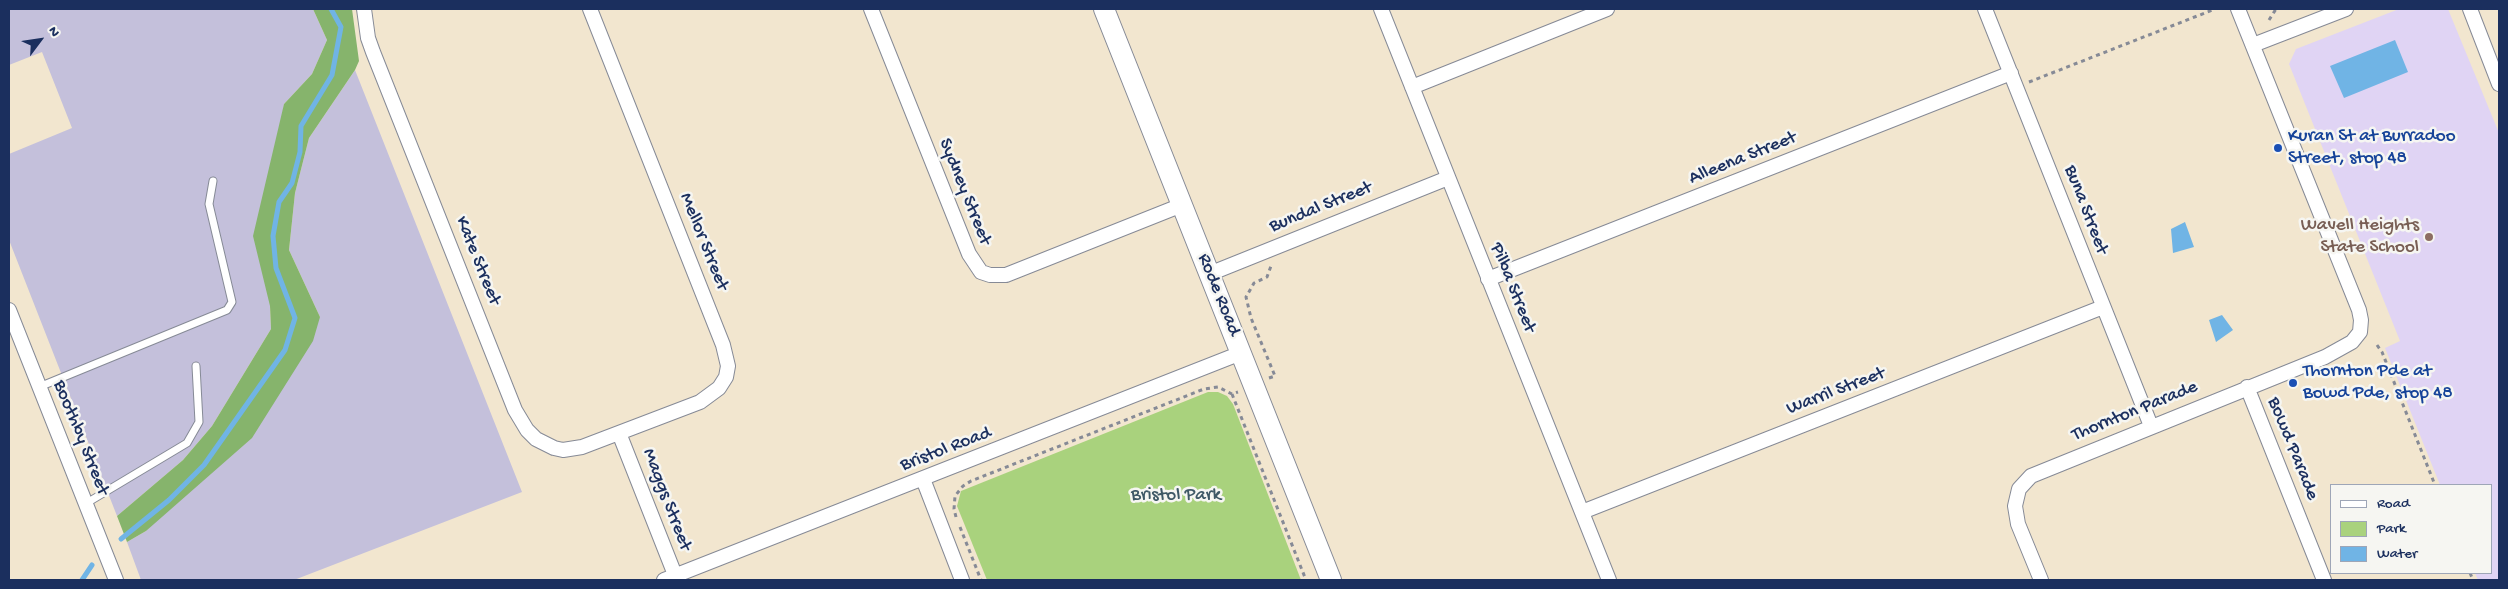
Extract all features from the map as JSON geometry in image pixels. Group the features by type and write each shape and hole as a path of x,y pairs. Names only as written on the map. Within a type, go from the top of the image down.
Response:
{"main road":[{"name":"Rode Road","path":"1104,9 1331,580"}],"street":[{"name":"Kate Street","path":"364,9 368,38 373,52 521,421 536,439 554,448 563,450 582,447 619,433"},
{"name":"Mellor Street","path":"590,9 720,337 728,366 726,377 720,388 710,396 619,433"},
{"name":"Sydney Street","path":"871,9 968,254 981,272 990,275 1006,274 1182,205"},
{"name":"Pilba Street","path":"1381,9 1609,580"},
{"path":"1412,86 1607,9"},
{"name":"Buna Street","path":"1985,9 2151,426"},
{"path":"2238,9 2253,45 2346,9"},
{"path":"2470,9 2499,84"},
{"name":"Thornton Parade","path":"2041,580 2016,516 2016,497 2024,482 2041,470 2339,350 2357,337 2361,325 2359,310 2253,45"},
{"name":"Alleena Street","path":"1488,280 2011,73"},
{"name":"Bundal Street","path":"1209,274 1448,178"},
{"name":"Warril Street","path":"1582,512 2103,307"},
{"name":"Boothby Street","path":"9,310 116,580"},
{"name":"Bristol Road","path":"672,579 1241,353"},
{"name":"Bowd Parade","path":"2247,387 2324,580"},
{"name":"Maggs Street","path":"619,433 672,579"},
{"path":"922,479 962,580"}],"lane":[{"path":"39,387 227,310 232,302 210,204 213,181"},
{"path":"86,504 187,443 199,422 196,366"}],"path":[{"path":"2017,87 2215,9"},
{"path":"2269,20 2276,9"},
{"path":"1269,379 1275,376 1251,318 1246,297 1254,283 1267,277 1279,245"},
{"path":"2377,345 2382,352 2435,484"},
{"path":"981,580 954,509 955,496 963,486 1204,389 1218,387 1232,394 1306,580"},
{"path":"1232,394 1239,391"}],"shaded area":[{"path":"9,9 313,9 327,40 312,74 284,104 270,306 271,329 212,426 183,460 117,516 9,240 9,154 72,128 42,52 9,65"},
{"name":"Wavell Heights State School","path":"2399,9 2448,9 2499,133 2499,580 2478,580 2475,574 2493,574 2493,484 2440,484 2385,348 2400,341 2289,64 2296,49"},
{"path":"355,70 522,492 294,580 141,580 127,542 146,531 320,317 289,250 295,193 309,138"}],"green space":[{"path":"313,9 352,9 359,61 355,70 309,138 295,193 289,250 320,317 313,341 252,438 146,531 127,542 117,516 183,460 212,426 271,329 270,306 253,236 284,104 312,74 327,40"},
{"name":"Bristol Park","path":"1208,392 1218,392 1227,396 1233,404 1301,580 987,580 957,506 961,491"}],"water":[{"path":"2395,40 2408,72 2344,98 2330,66"},
{"path":"2185,222 2194,247 2173,253 2171,229"},
{"path":"2222,315 2233,330 2216,342 2209,320"}],"waterway":[{"path":"121,539 169,500 204,465 285,350 295,318 276,268 273,236 279,202 292,183 300,152 301,126 332,75 341,27 331,9"},
{"path":"82,580 92,565"}],"place":[{"name":"Kuran St at Burradoo Street, stop 48","path":"2278,148"},
{"name":"Wavell Heights State School","path":"2429,237"},
{"name":"Thornton Pde at Bowd Pde, stop 48","path":"2293,383"}]}
